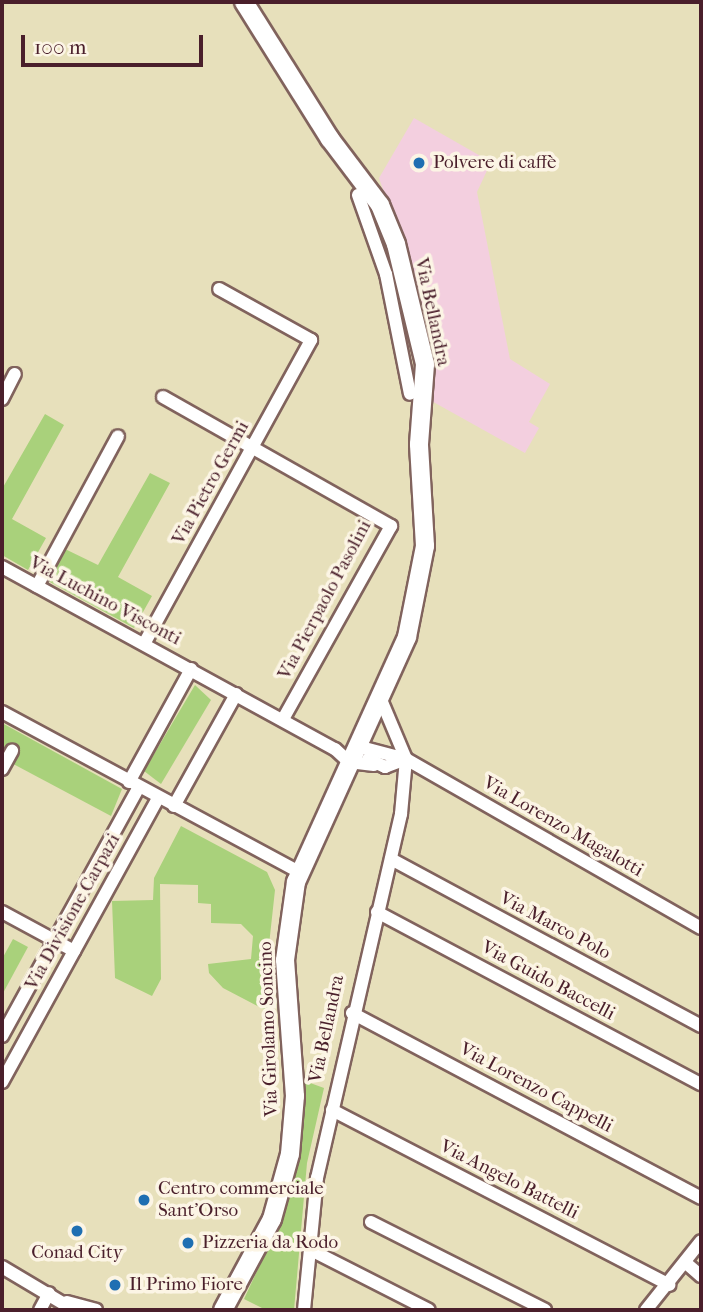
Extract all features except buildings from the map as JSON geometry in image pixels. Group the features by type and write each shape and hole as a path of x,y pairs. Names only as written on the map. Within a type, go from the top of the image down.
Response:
{"main road":[{"name":"Via Bellandra","path":"244,2 380,205 398,285 425,364 419,444 425,555 410,628 357,746"},
{"name":"Via Girolamo Soncino","path":"223,1310 272,1219 290,1154 295,1096 285,960 299,872 357,746"}],"street":[{"name":"Via Bellandra","path":"358,195 398,285 410,394"},
{"name":"Via Pietro Germi","path":"144,644 312,340 219,289"},
{"path":"2,399 15,374"},
{"path":"163,397 252,448"},
{"path":"37,586 118,436"},
{"name":"Via Pierpaolo Pasolini","path":"252,448 391,526 283,719"},
{"name":"Via Luchino Visconti","path":"2,567 283,719 349,762"},
{"name":"Via Luchino Visconti","path":"134,784 191,669"},
{"path":"174,806 236,694"},
{"path":"349,762 374,765 406,759 380,696"},
{"path":"2,712 299,872"},
{"path":"357,746 374,765"},
{"name":"Via Lorenzo Magalotti","path":"357,746 406,759 701,928"},
{"path":"2,769 12,751"},
{"name":"Via Bellandra","path":"304,1310 332,1110 352,1013 391,859 406,759"},
{"name":"Via Divisione Carpazi","path":"2,1036 134,784"},
{"name":"Via Divisione Carpazi","path":"2,1082 158,798"},
{"name":"Via Marco Polo","path":"391,859 701,1026"},
{"path":"2,912 74,951"},
{"name":"Via Guido Baccelli","path":"377,912 701,1084"},
{"name":"Via Lorenzo Cappelli","path":"352,1013 701,1198"},
{"name":"Via Angelo Battelli","path":"332,1110 669,1285"},
{"path":"371,1222 545,1310"},
{"path":"646,1310 669,1285 701,1241"},
{"path":"311,1250 429,1310"},
{"path":"686,1262 701,1276"},
{"path":"2,1267 71,1306 96,1310"},
{"path":"40,1310 50,1293"}],"shaded area":[{"path":"414,118 491,162 477,192 510,359 550,384 529,422 539,428 525,453 428,399 397,230 379,178"}],"green space":[{"path":"45,414 64,425 12,519 46,538 28,570 2,555 2,489"},
{"path":"150,473 170,483 118,577 152,596 134,628 48,581 65,549 98,565"},
{"path":"195,685 211,700 161,784 144,771"},
{"path":"2,723 122,789 111,816 2,758"},
{"path":"181,826 267,872 275,890 268,954 271,1013 223,988 209,973 208,964 251,959 253,936 241,924 211,923 211,904 198,903 198,885 160,884 161,979 152,996 115,978 112,901 153,900 154,878"},
{"path":"13,939 28,947 2,995 2,959"},
{"path":"302,1080 324,1088 307,1163 294,1310 266,1310 244,1299 280,1222 294,1174"}],"place":[{"name":"Polvere di caffè","path":"419,163"},
{"name":"Centro commerciale Sant'Orso","path":"144,1200"},
{"name":"Conad City","path":"77,1231"},
{"name":"Pizzeria da Rodo","path":"188,1243"},
{"name":"Il Primo Fiore","path":"115,1285"}]}
